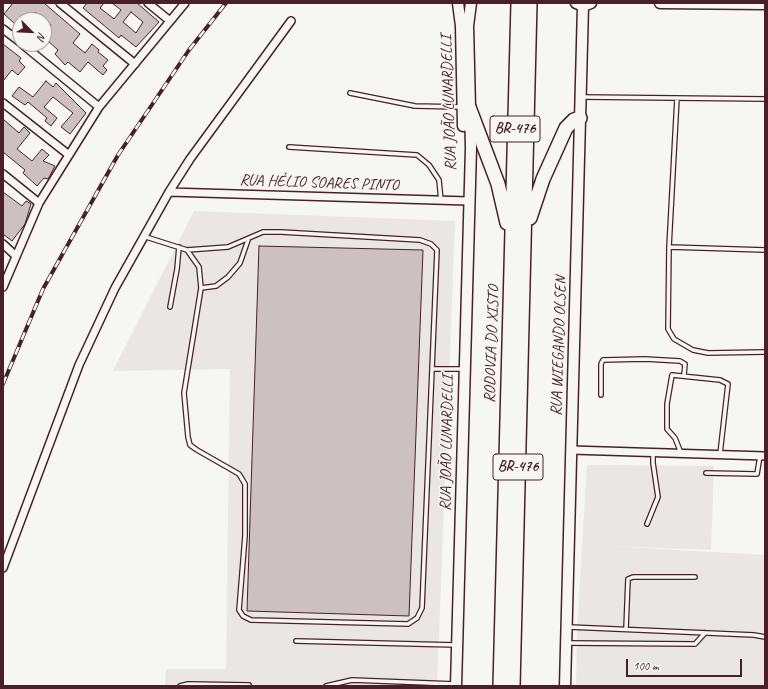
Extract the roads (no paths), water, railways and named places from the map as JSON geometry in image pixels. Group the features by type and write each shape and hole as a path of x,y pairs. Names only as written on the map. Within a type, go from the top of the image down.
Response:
{"highway":[{"name":"RODOVIA DO XISTO","path":"513,686 518,248 524,6"},
{"path":"466,107 501,192 518,248"},
{"path":"518,248 543,179 566,128 574,120 580,118"},
{"name":"RODOVIA DO XISTO","path":"500,686 518,248"}],"main road":[{"path":"458,3 464,5 471,3"},
{"name":"RUA JOÃO LUNARDELLI","path":"456,685 470,148 461,21 458,3"},
{"name":"RUA JOÃO LUNARDELLI","path":"466,107 468,26 471,3"},
{"path":"660,3 765,4"},
{"name":"RUA WIEGANDO OLSEN","path":"565,686 580,118 588,4"}],"street":[{"path":"60,3 135,64"},
{"path":"148,3 170,21"},
{"path":"3,287 39,203 99,106 185,3"},
{"path":"3,568 79,365 115,288 169,192 209,131 291,21"},
{"path":"3,29 12,36"},
{"path":"32,52 99,106"},
{"path":"3,103 69,155"},
{"path":"3,174 39,203"},
{"name":"RUA HÉLIO SOARES PINTO","path":"169,192 468,201"},
{"path":"3,244 16,256"},
{"path":"571,450 763,456"}],"lane":[{"path":"350,94 415,106 466,107"},
{"path":"581,97 765,99"},
{"path":"677,98 669,246 668,329 674,339 693,350 708,352 765,352"},
{"path":"289,147 417,155 429,165 439,180 441,201"},
{"path":"143,236 187,250 228,247 248,240 263,232 420,240 431,244 437,250 422,608 417,618 408,624 251,620 243,616 239,610 245,536 245,484 239,474 190,445 188,437 184,393 201,288 199,267 187,250"},
{"path":"201,288 216,286 228,277 240,263 248,240"},
{"path":"669,246 765,250"},
{"path":"170,307 177,269 179,247"},
{"path":"602,395 600,364 603,360 645,359 680,361 685,364 684,375"},
{"path":"432,369 464,369"},
{"path":"681,453 675,438 667,429 667,404 672,375 684,375 720,380 728,384 720,454"},
{"path":"647,524 658,497 653,463 653,452"},
{"path":"706,473 757,474 763,456"},
{"path":"626,629 628,579 633,577 695,577"},
{"path":"566,627 754,635 765,637"},
{"path":"566,642 597,644 695,644 705,633"},
{"path":"296,641 457,645"},
{"path":"326,686 352,680 456,685"},
{"path":"180,686 188,684 249,685"}],"railway":[{"path":"3,384 43,289 118,155 189,50 226,3"}]}
